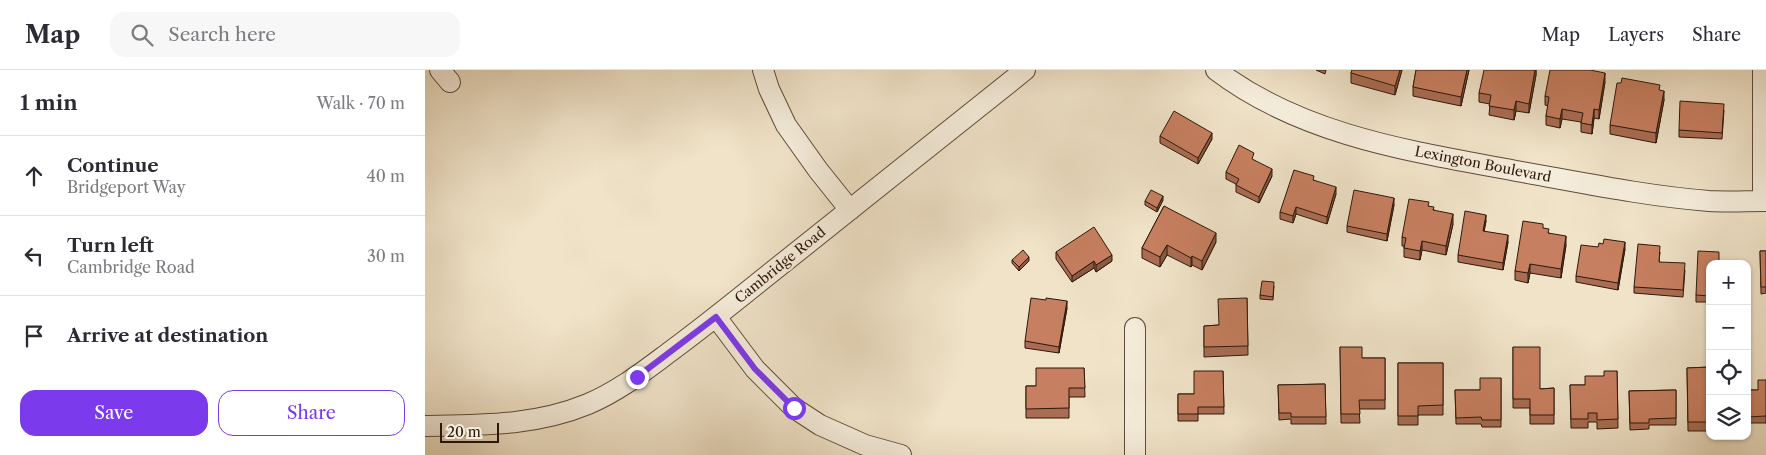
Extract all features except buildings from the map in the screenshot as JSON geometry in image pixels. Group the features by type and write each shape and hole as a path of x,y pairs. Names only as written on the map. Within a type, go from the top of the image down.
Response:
{"street":[{"path":"763,70 785,125 817,170 850,210"},
{"name":"Cambridge Road","path":"425,426 529,422 588,404 612,392 637,377 716,317 1025,70"},
{"name":"Lexington Boulevard","path":"1216,70 1249,92 1287,112 1331,130 1379,143 1632,192 1710,201 1765,201"},
{"path":"1763,70 1765,201"},
{"path":"716,317 755,369 794,408 821,425 865,446 901,455"},
{"path":"1135,328 1135,455"}],"route":[{"path":"637,377 716,317 755,369 794,408"}]}
